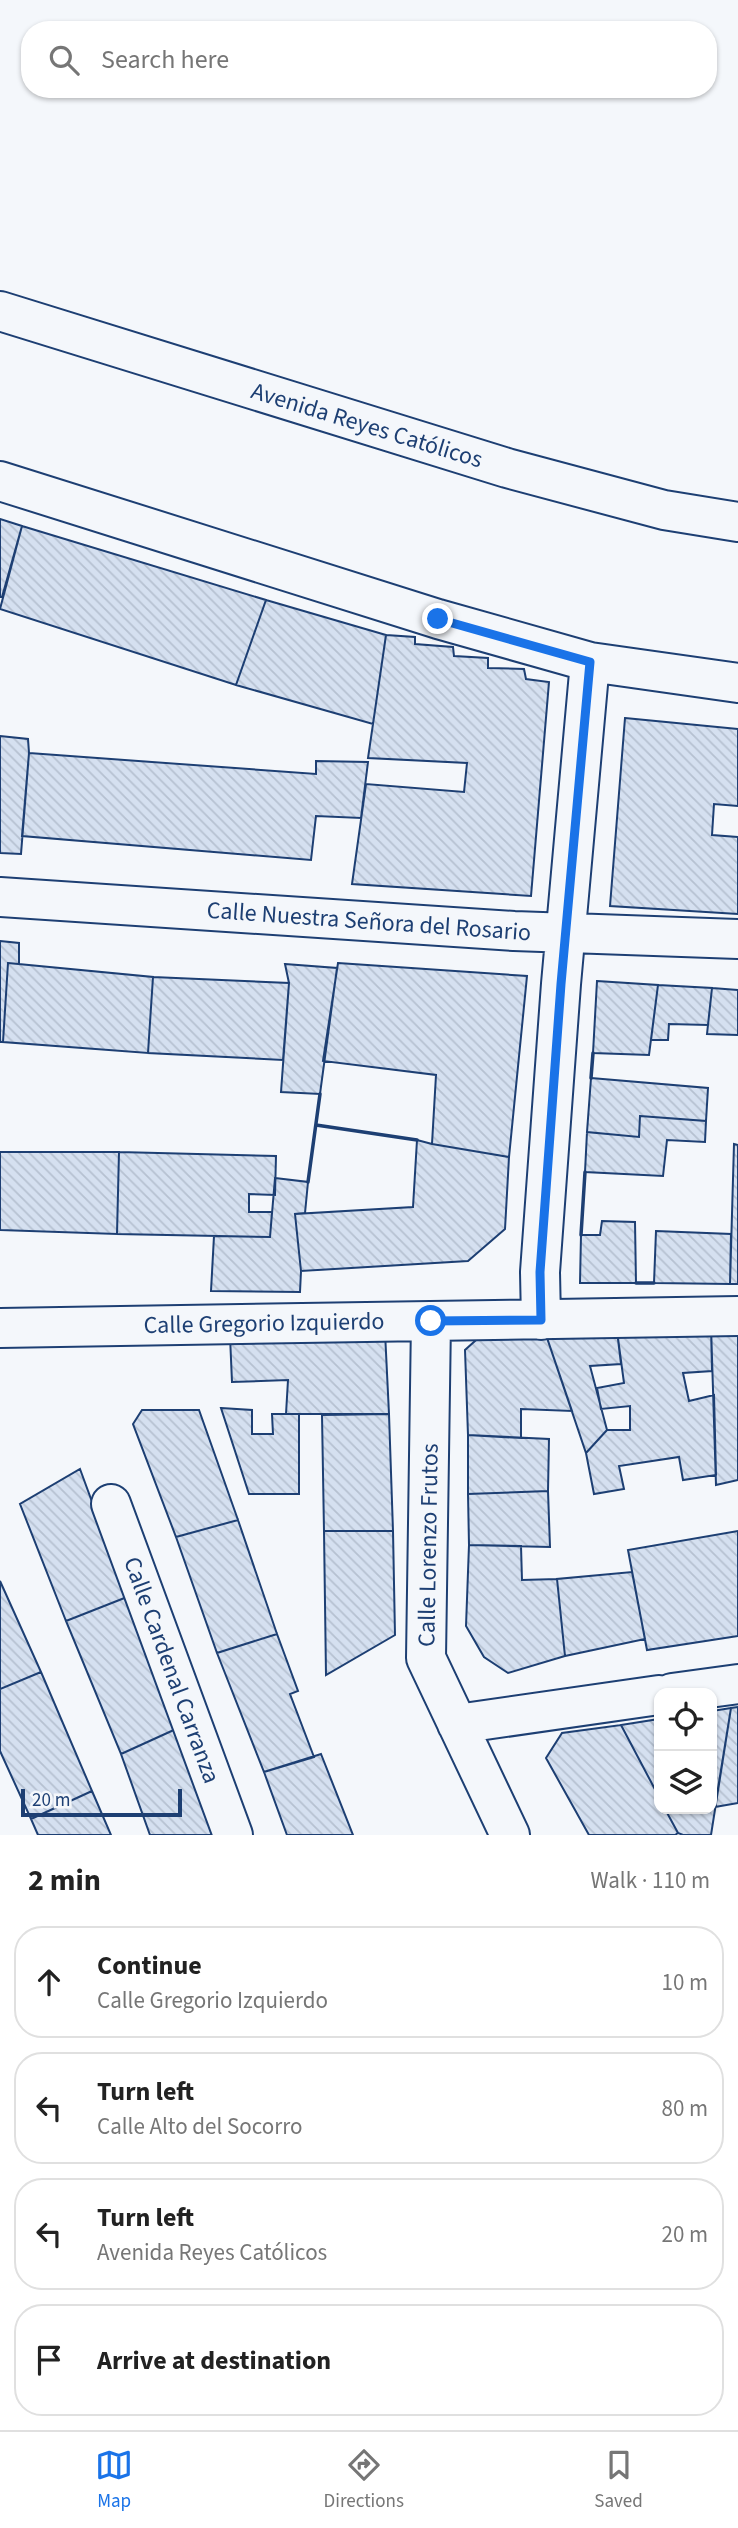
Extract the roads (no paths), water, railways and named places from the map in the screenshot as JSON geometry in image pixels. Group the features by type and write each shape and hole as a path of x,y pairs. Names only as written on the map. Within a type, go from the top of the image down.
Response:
{"street":[{"name":"Avenida Reyes Católicos","path":"0,312 508,468 664,510 738,522"},
{"path":"0,481 425,615 590,662 738,683"},
{"path":"541,1320 540,1272 565,933 590,662"},
{"name":"Calle Nuestra Señora del Rosario","path":"0,897 565,933 738,939"},
{"name":"Calle Gregorio Izquierdo","path":"0,1328 738,1316"},
{"name":"Calle Lorenzo Frutos","path":"431,1321 426,1658 510,1835"},
{"name":"Calle Cardenal Carranza","path":"111,1504 233,1835"},
{"path":"709,1688 738,1684"},
{"path":"457,1724 654,1696"}]}
